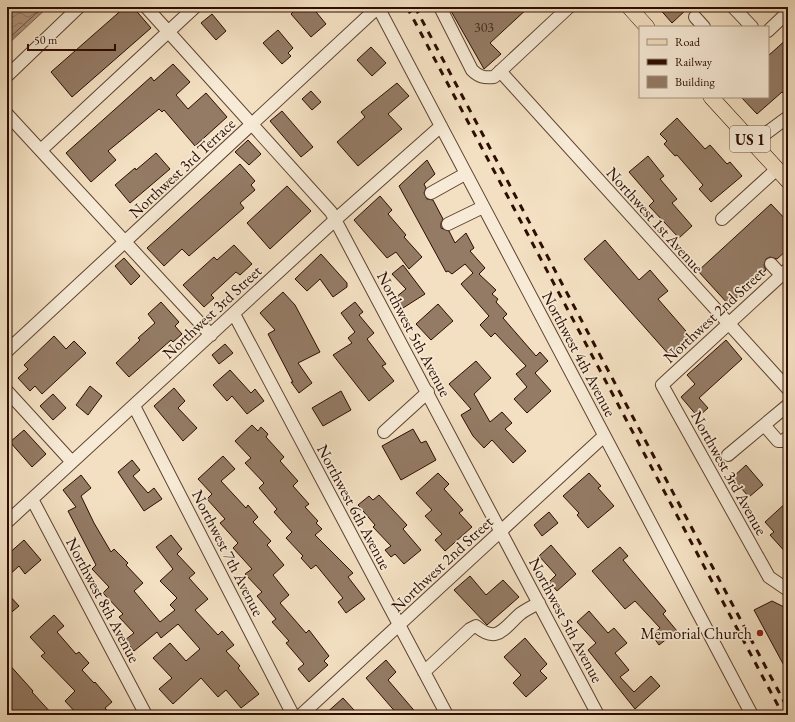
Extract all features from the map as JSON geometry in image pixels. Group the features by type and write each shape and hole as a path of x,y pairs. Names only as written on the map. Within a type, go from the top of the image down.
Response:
{"main road":[{"path":"629,7 646,26"},
{"name":"US 1","path":"712,98 788,181"}],"street":[{"path":"7,76 79,7"},
{"name":"Northwest 5th Avenue","path":"146,7 325,205 335,220 428,392 598,715"},
{"path":"41,150 195,7"},
{"name":"Northwest 3rd Terrace","path":"7,351 378,7"},
{"name":"Northwest 4th Avenue","path":"378,7 752,715"},
{"path":"440,7 472,70 478,76 486,78 494,77 569,7"},
{"path":"733,7 751,26"},
{"path":"769,30 786,11"},
{"path":"694,17 703,26"},
{"name":"Northwest 1st Avenue","path":"500,71 788,389"},
{"path":"7,114 211,335"},
{"path":"753,143 788,117"},
{"name":"Northwest 3rd Street","path":"7,522 335,220 441,126"},
{"path":"722,219 777,169"},
{"path":"430,193 465,174"},
{"path":"448,224 483,207"},
{"path":"771,264 785,272"},
{"name":"Northwest 2nd Street","path":"662,385 785,272"},
{"name":"Northwest 6th Avenue","path":"234,314 447,715"},
{"name":"Northwest 3rd Avenue","path":"662,385 769,577 788,590"},
{"path":"7,391 72,462"},
{"path":"384,432 428,392"},
{"path":"728,456 788,405"},
{"name":"Northwest 7th Avenue","path":"134,406 293,715"},
{"path":"764,425 778,441 783,441 788,438"},
{"name":"Northwest 2nd Street","path":"301,715 399,626 500,530 604,436"},
{"name":"Northwest 8th Avenue","path":"32,499 146,715"},
{"path":"424,672 470,629 476,626 483,632 493,635 499,634 521,613 539,603"}],"water":[{"path":"7,7 48,7 7,45"}],"building":[{"path":"125,7 133,7 151,28 72,97 51,72"},
{"path":"298,7 312,7 326,24 311,37 291,14"},
{"path":"455,7 529,7 490,43 501,54 484,69 451,11"},
{"path":"658,7 689,7 672,23"},
{"path":"212,14 226,31 216,40 201,23"},
{"path":"278,30 293,48 288,53 291,56 282,64 263,43"},
{"path":"788,38 788,98 782,92 757,114 742,98 769,98 769,55"},
{"path":"371,47 386,63 372,76 357,60"},
{"path":"173,64 190,82 176,95 188,109 206,93 227,117 195,146 164,110 162,112 159,109 108,151 116,160 91,182 66,153 151,77 154,81"},
{"path":"397,83 409,96 388,114 402,129 358,166 337,142 365,117 361,112"},
{"path":"311,91 321,102 312,110 302,99"},
{"path":"282,111 313,147 301,157 270,121"},
{"path":"677,118 705,149 710,145 727,164 730,162 742,176 711,202 699,189 703,185 677,155 675,156 664,144 667,141 660,134"},
{"path":"248,140 261,154 249,165 235,152"},
{"path":"156,153 170,169 130,203 115,185"},
{"path":"648,156 664,176 660,179 677,199 672,203 692,226 679,238 649,206 654,201 629,172"},
{"path":"427,160 435,174 424,184 426,188 424,193 427,199 433,200 443,219 441,228 449,231 455,243 466,233 474,248 470,251 485,268 479,274 496,290 492,294 498,299 496,302 507,314 503,318 536,356 540,352 548,361 535,373 551,391 527,413 514,399 527,387 516,374 526,366 495,333 491,337 480,325 489,316 461,284 473,273 465,264 452,274 448,271 446,272 399,186"},
{"path":"240,164 255,181 251,185 255,190 240,203 244,208 189,256 182,249 164,266 147,248"},
{"path":"287,186 311,211 270,249 247,223"},
{"path":"380,196 392,210 388,214 406,235 404,237 422,257 409,269 396,252 387,258 354,220"},
{"path":"771,204 788,222 788,249 777,259 770,257 766,259 764,265 766,270 729,305 698,271"},
{"path":"605,240 639,280 650,270 668,291 658,299 692,338 671,357 584,259"},
{"path":"234,245 252,264 240,275 236,272 211,295 214,298 204,307 183,285 214,257 217,260"},
{"path":"321,254 347,283 347,287 333,297 320,279 307,291 295,279"},
{"path":"124,258 140,276 131,285 115,266"},
{"path":"403,265 425,294 403,308 395,298 406,289 392,274"},
{"path":"283,292 295,305 320,352 298,363 312,383 299,393 291,382 293,382 268,334 275,330 260,313"},
{"path":"161,302 179,322 175,326 182,334 173,342 171,340 129,377 116,363 140,340 138,338 155,323 148,314"},
{"path":"355,302 363,312 359,315 374,333 367,339 386,364 382,366 394,381 369,401 333,355 352,343 348,338 355,332 341,313"},
{"path":"438,304 453,321 431,340 416,324"},
{"path":"54,336 66,349 74,341 86,353 42,394 35,386 30,391 18,378 28,369 24,365"},
{"path":"726,340 742,359 699,398 708,408 698,417 681,397 695,384 687,375"},
{"path":"225,344 233,353 219,364 212,355"},
{"path":"476,361 491,378 474,394 490,422 502,412 512,423 505,429 526,451 513,463 492,440 484,448 473,436 461,415 471,409 449,384"},
{"path":"230,370 251,393 255,389 264,401 247,414 232,396 227,401 213,385"},
{"path":"90,386 102,396 88,415 76,405"},
{"path":"174,388 185,401 178,408 197,428 183,441 154,406"},
{"path":"341,391 351,410 323,426 312,408"},
{"path":"53,394 66,408 53,420 40,406"},
{"path":"252,425 258,431 261,427 268,434 266,437 284,457 280,461 298,481 293,486 309,504 305,507 318,521 316,523 322,529 315,535 353,573 348,577 365,599 346,613 338,602 343,598 316,565 311,569 301,558 303,556 286,538 292,532 274,512 277,509 259,488 264,483 245,463 251,458 235,441"},
{"path":"413,429 421,443 426,441 436,460 401,480 382,446"},
{"path":"24,430 46,454 32,467 10,442"},
{"path":"223,456 235,469 221,481 246,508 248,505 258,517 253,522 271,541 267,545 284,565 273,575 289,595 280,603 306,633 309,630 329,656 324,661 328,665 309,682 298,669 304,664 286,643 289,641 272,622 276,619 257,596 262,592 245,574 252,569 233,548 238,543 220,523 225,519 207,499 212,494 198,479"},
{"path":"132,460 140,470 133,476 148,493 154,488 162,499 144,511 118,472"},
{"path":"746,465 763,485 749,497 732,478"},
{"path":"438,473 449,484 444,489 463,510 459,513 472,527 445,551 435,540 442,534 425,516 432,510 416,493"},
{"path":"589,473 601,486 598,488 614,506 588,528 577,515 579,513 563,496"},
{"path":"81,475 91,488 81,496 94,523 111,552 114,549 128,563 126,565 143,583 134,591 160,622 175,610 170,605 177,598 160,581 173,569 156,547 171,535 182,549 177,554 195,573 189,578 208,599 195,610 218,635 222,631 234,645 226,651 240,666 238,668 259,694 241,708 226,690 218,697 201,678 173,704 159,689 172,678 153,658 170,643 186,661 200,649 178,624 161,638 157,632 134,651 125,640 134,633 119,617 123,614 103,593 109,587 92,569 96,565 68,511 76,507 63,490"},
{"path":"379,495 407,525 403,529 421,550 404,564 395,554 391,557 385,550 391,546 373,527 375,525 358,505 369,496 373,500"},
{"path":"788,501 788,555 770,535 774,532 765,522"},
{"path":"549,512 558,523 542,536 534,525"},
{"path":"24,540 41,560 25,574 19,566 7,577 7,555"},
{"path":"551,545 576,574 557,591 549,582 556,575 539,556"},
{"path":"620,547 628,556 623,560 666,611 663,614 677,631 659,645 652,635 660,628 635,601 625,609 592,571"},
{"path":"470,576 486,595 503,580 519,597 487,625 454,590"},
{"path":"7,593 19,606 7,616"},
{"path":"772,601 788,609 788,673 754,610"},
{"path":"589,611 608,633 614,628 627,643 615,653 629,670 620,677 634,692 651,676 660,686 635,709 588,650 596,643 577,622"},
{"path":"54,615 64,626 57,632 76,654 79,652 89,663 82,670 94,683 95,682 112,702 105,708 111,715 78,715 65,701 75,691 41,656 45,653 30,637"},
{"path":"525,638 547,664 540,671 547,678 526,697 513,683 521,675 504,657"},
{"path":"386,660 396,672 388,680 418,715 398,715 366,678"},
{"path":"7,662 53,715 16,715 7,705"},
{"path":"343,698 354,710 349,715 324,715"}],"railway":[{"path":"407,7 783,715"},
{"path":"415,7 788,709"}],"place":[{"name":"Memorial Church","path":"760,633"}]}
